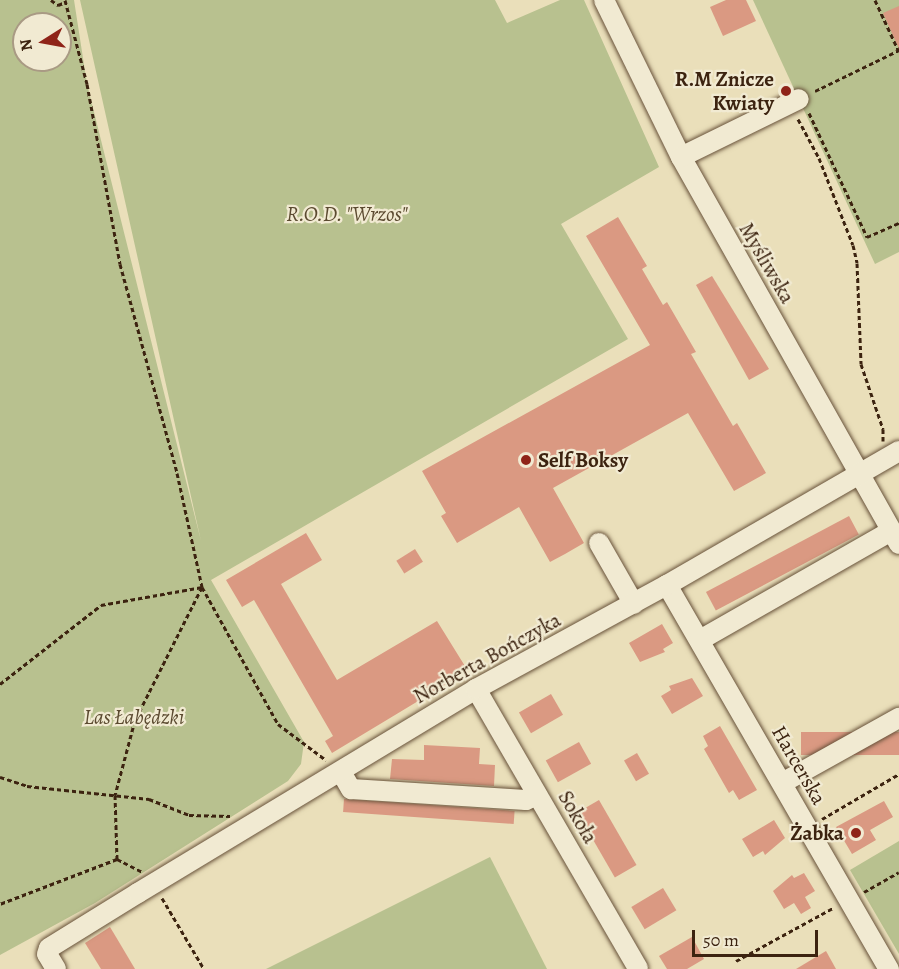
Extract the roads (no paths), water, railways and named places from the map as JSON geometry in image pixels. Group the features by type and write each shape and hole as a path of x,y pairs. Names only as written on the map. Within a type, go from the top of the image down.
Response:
{"street":[{"name":"Myśliwska","path":"604,0 681,157 897,539"},
{"path":"681,157 800,98"},
{"name":"Norberta Bończyka","path":"56,969 47,954 49,948 476,689 634,604 861,475 891,449"},
{"path":"700,640 897,539"},
{"path":"599,543 634,604"},
{"name":"Harcerska","path":"667,585 889,969"},
{"name":"Sokoła","path":"476,689 638,969"},
{"path":"782,783 899,718"},
{"path":"341,772 351,789 526,800 537,795"}],"place":[{"name":"R.M Znicze Kwiaty","path":"786,91"},
{"name":"Self Boksy","path":"526,460"},
{"name":"Żabka","path":"856,833"}],"park label":[{"name":"R.O.D. \"Wrzos\"","path":"347,214"},
{"name":"Las Łabędzki","path":"134,717"}]}
